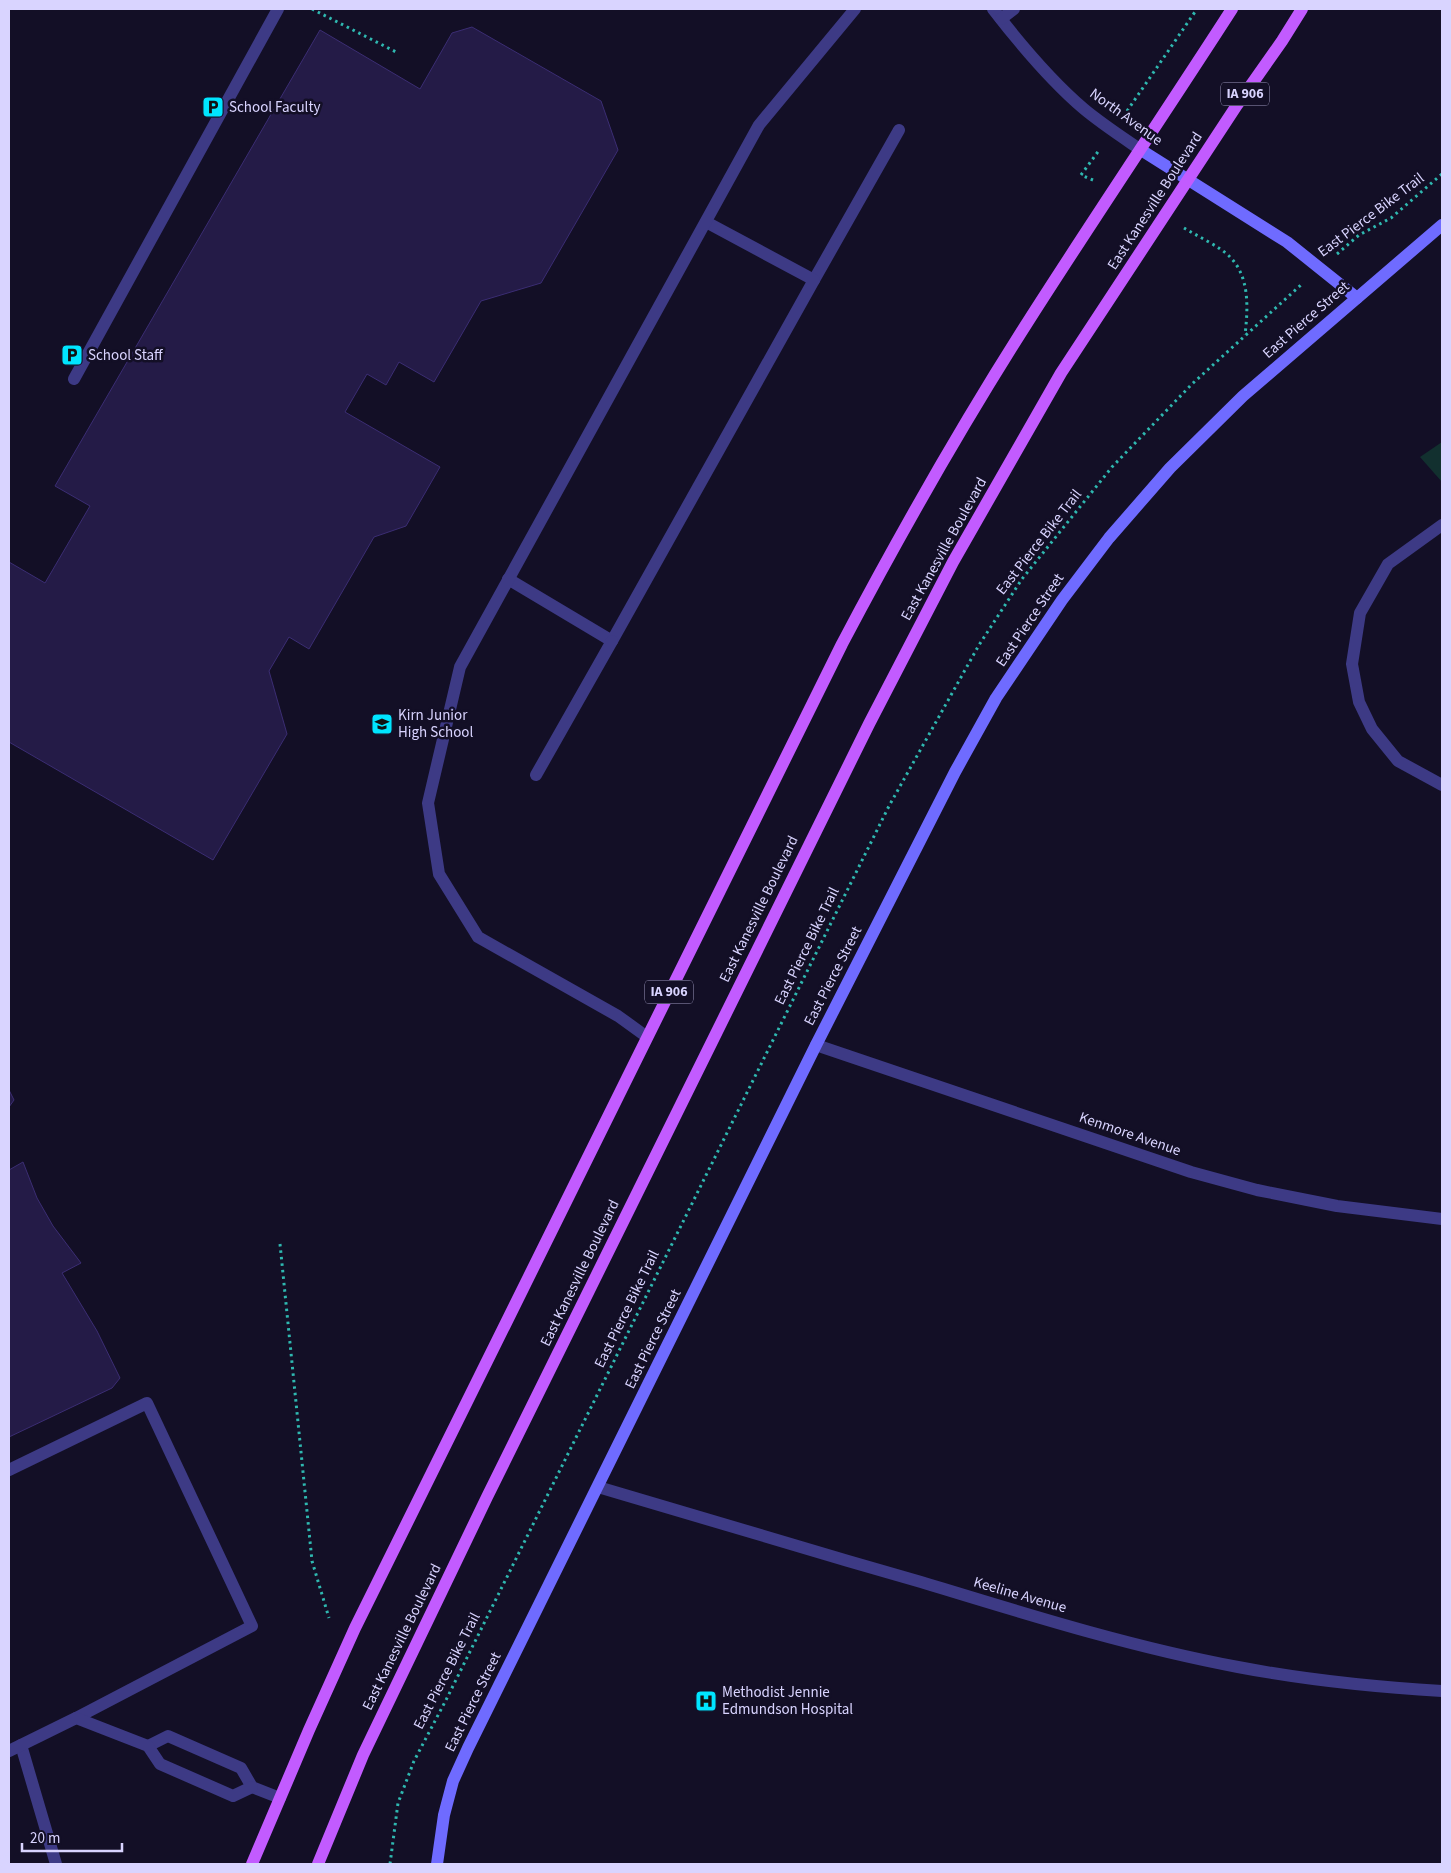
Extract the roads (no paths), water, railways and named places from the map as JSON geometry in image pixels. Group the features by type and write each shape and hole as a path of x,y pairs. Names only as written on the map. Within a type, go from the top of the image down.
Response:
{"main road":[{"name":"IA 906","path":"252,1864 355,1628 842,644 891,552 949,451 1029,320 1232,9"},
{"name":"East Kanesville Boulevard","path":"318,1864 363,1755 487,1497 869,724 953,562 1061,373 1302,9"},
{"name":"North Avenue","path":"1141,150 1287,242 1358,298"},
{"name":"East Pierce Street","path":"437,1864 444,1815 453,1781 472,1739 816,1045 955,772 996,698 1062,600 1109,538 1170,468 1243,396 1442,225"}],"street":[{"path":"74,379 278,9"},
{"path":"647,1037 618,1016 478,936 439,874 428,803 460,667 759,125 855,9"},
{"path":"997,14 1014,9"},
{"name":"North Avenue","path":"997,14 1038,63 1066,92 1112,131 1141,150"},
{"path":"536,775 899,130"},
{"path":"706,222 814,280"},
{"path":"1442,525 1388,564 1360,613 1352,664 1359,702 1372,729 1398,761 1442,785"},
{"path":"508,579 612,641"},
{"name":"Kenmore Avenue","path":"816,1045 1191,1172 1257,1190 1337,1206 1442,1219"},
{"path":"9,1470 148,1403 252,1626 15,1748 56,1864"},
{"name":"Keeline Avenue","path":"598,1487 1046,1620 1136,1644 1237,1667 1299,1677 1385,1688 1442,1691"},
{"path":"76,1718 148,1746 160,1764 233,1796 252,1787"},
{"path":"148,1746 168,1736 241,1768 252,1787 280,1798"}],"place":[{"name":"School Faculty","path":"213,107"},
{"name":"School Staff","path":"72,355"},
{"name":"Kirn Junior High School","path":"382,724"},
{"name":"Methodist Jennie Edmundson Hospital","path":"706,1701"}]}
